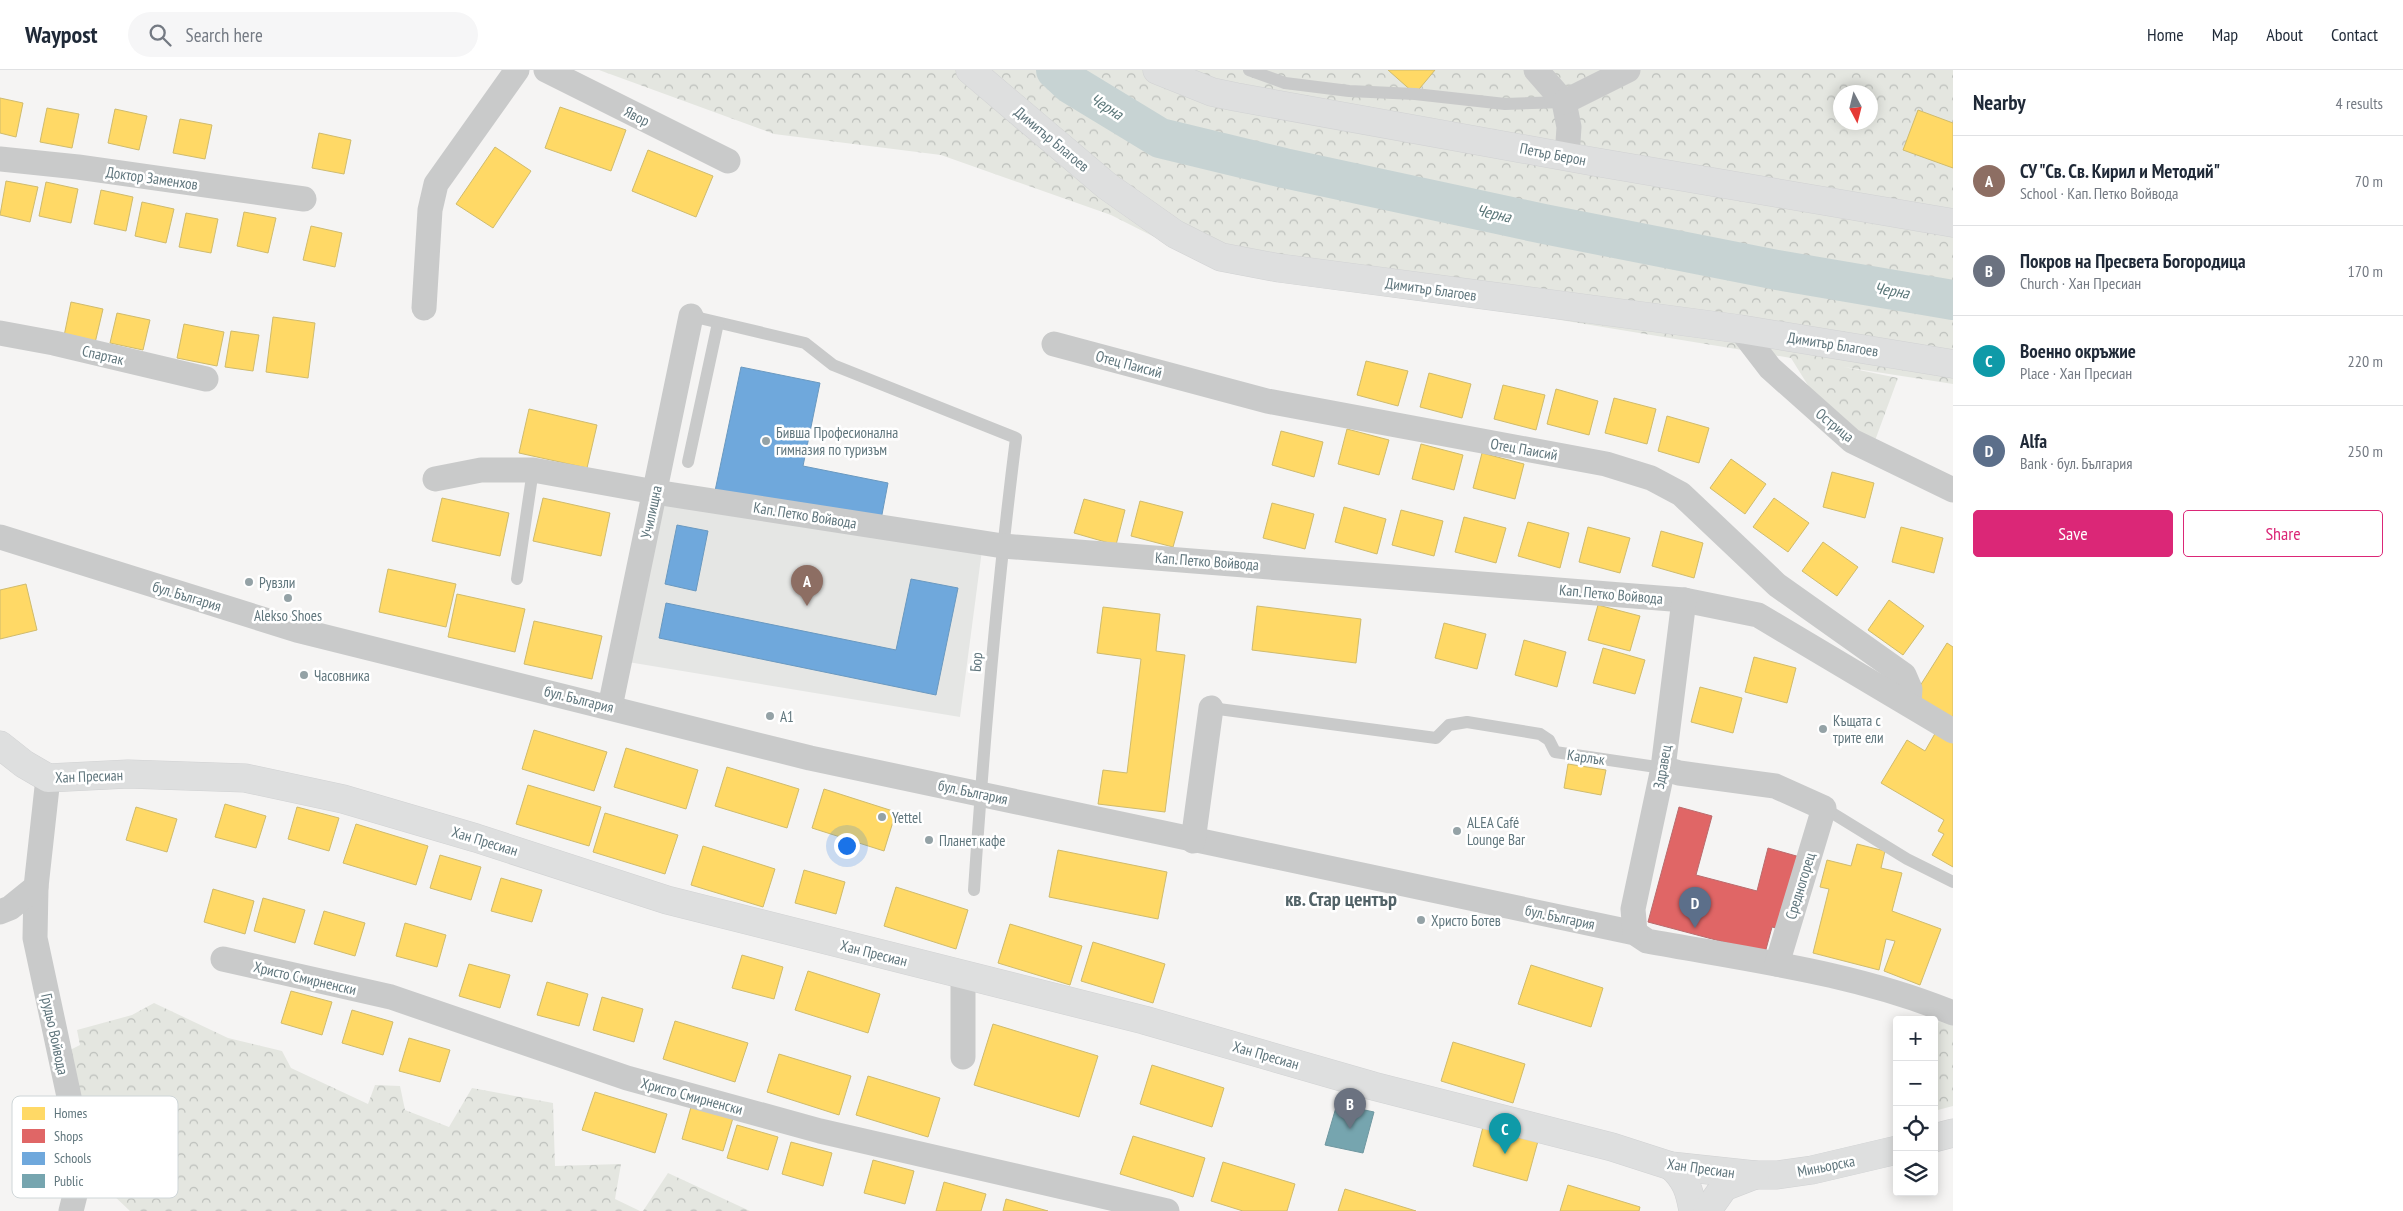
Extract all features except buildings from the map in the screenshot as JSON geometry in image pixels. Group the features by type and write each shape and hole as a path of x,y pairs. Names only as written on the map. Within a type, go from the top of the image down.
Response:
{"street":[{"path":"424,308 430,210 436,184 517,70"},
{"name":"Явор","path":"546,70 728,161"},
{"name":"Димитър Благоев","path":"970,70 1107,186 1175,234 1221,257 1279,268 1740,329 1953,364"},
{"name":"Петър Берон","path":"1157,70 1212,92 1236,97 1953,224"},
{"path":"1536,70 1564,102 1569,127 1567,156"},
{"path":"1564,102 1628,70"},
{"name":"Доктор Заменхов","path":"0,159 78,167 304,199"},
{"name":"Училищна","path":"610,707 691,316"},
{"name":"Острица","path":"1740,329 1770,368 1852,441 1953,490"},
{"name":"Спартак","path":"0,333 54,343 206,379"},
{"name":"Отец Паисий","path":"1054,344 1267,402 1606,464 1651,478 1681,494 1777,585 1904,675 1910,689 1909,704"},
{"name":"Кап. Петко Войвода","path":"435,479 481,470 533,470 655,492 1003,546 1684,600 1758,615 1953,730"},
{"name":"бул. България","path":"7,539 297,630 810,758 1635,933 1647,941 1777,964 1885,988 1953,1013"},
{"name":"Здравец","path":"1635,933 1633,909 1663,768 1684,600"},
{"path":"1193,840 1211,708"},
{"name":"Хан Пресиан","path":"0,745 42,775 128,774 245,778 343,799 476,838 667,900 1144,1020 1373,1086 1612,1147 1671,1166 1755,1175"},
{"name":"Карлък","path":"1663,768 1679,773 1775,786 1824,808"},
{"name":"Грудьо Войвода","path":"42,775 35,938 69,1096"},
{"name":"Средногорец","path":"1777,964 1824,808"},
{"path":"0,912 10,908 36,887"},
{"name":"Христо Смирненски","path":"223,959 391,997 627,1078 820,1131 1167,1211"},
{"path":"963,975 963,1057"},
{"path":"1938,1137 1953,1133"},
{"name":"Миньорска","path":"1755,1175 1777,1175 1812,1170 1893,1151"},
{"path":"1671,1166 1682,1175 1686,1182 1693,1211"},
{"path":"1707,1211 1724,1187 1755,1175"},
{"name":"Грудьо Войвода","path":"71,1211 74,1198"}],"lane":[{"path":"1249,70 1285,82 1349,91 1414,94 1505,104 1564,102"},
{"path":"688,462 718,323 691,316"},
{"name":"Бор","path":"718,323 805,342 833,365 1016,438 1003,546 980,793 974,890"},
{"path":"517,579 533,470"},
{"name":"Карлък","path":"1211,708 1436,738 1449,725 1467,722 1540,734 1549,740 1555,752 1663,768"},
{"name":"Карлък","path":"1824,808 1907,859 1953,882"}],"shaded area":[{"path":"662,498 982,550 960,717 628,662"}],"green space":[{"path":"599,70 1953,70 1953,384 1844,367 1898,378 1873,446 1809,387 1791,358 1196,258 1111,215 941,155 774,134"},
{"path":"1953,1001 1953,1106 1938,1110 1938,1023 1946,1003"},
{"path":"154,1003 228,1038 282,1051 291,1068 368,1104 375,1085 400,1086 405,1110 449,1127 472,1088 553,1103 555,1166 621,1164 615,1199 640,1211 130,1211 116,1198 178,1198 178,1096 78,1096 70,1050 80,1045 77,1030 132,1015"},
{"path":"668,1173 750,1211 643,1211"}],"waterway":[{"name":"Черна","path":"1056,70 1071,84 1160,138 1284,168 1544,224 1777,270 1953,300"}],"place":[{"name":"Бивша Професионална гимназия по туризъм","path":"766,441"},
{"name":"Рувзли","path":"249,582"},
{"name":"Alekso Shoes","path":"288,598"},
{"name":"СУ \"Св. Св. Кирил и Методий\"","path":"807,606"},
{"name":"Часовника","path":"304,675"},
{"name":"A1","path":"770,716"},
{"name":"Къщата с трите ели","path":"1823,729"},
{"name":"Yettel","path":"882,817"},
{"name":"ALEA Café Lounge Bar","path":"1457,831"},
{"name":"Планет кафе","path":"929,840"},
{"name":"Христо Ботев","path":"1421,920"},
{"name":"Alfa","path":"1695,928"},
{"name":"Покров на Пресвета Богородица","path":"1350,1129"},
{"name":"Военно окръжие","path":"1505,1154"}],"district":[{"name":"кв. Стар център","path":"1341,899"}]}
